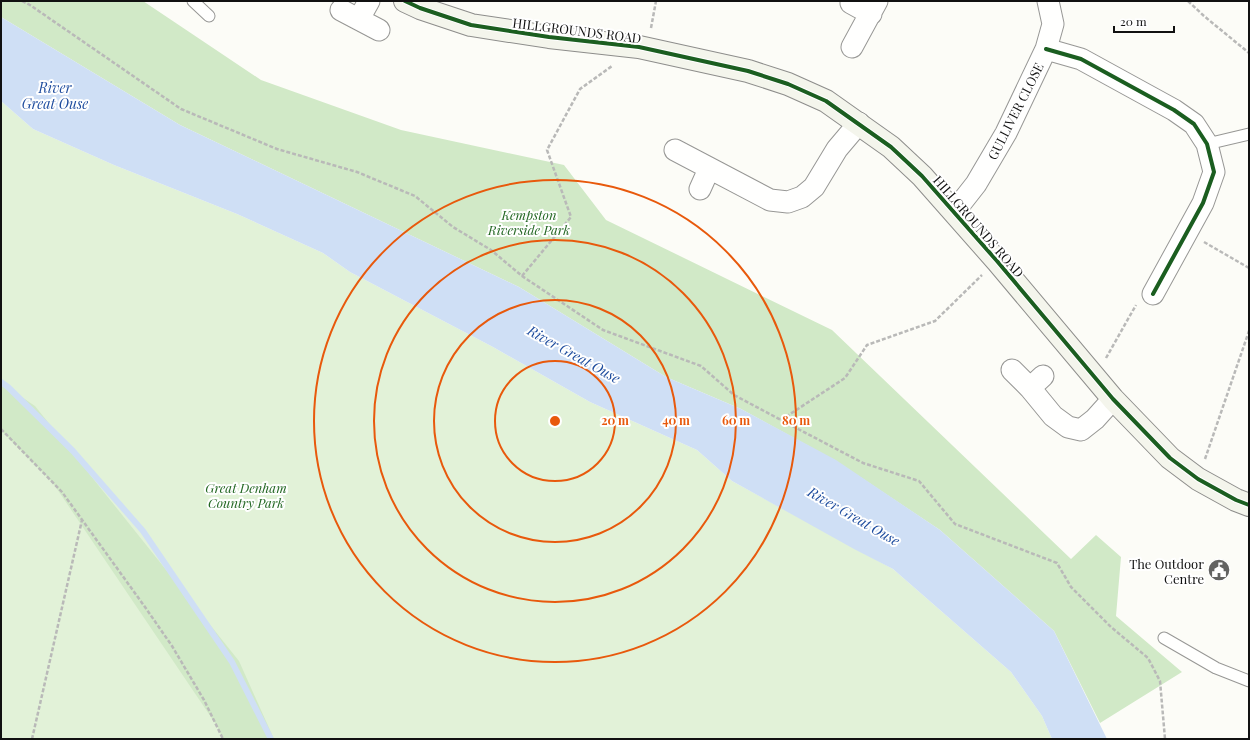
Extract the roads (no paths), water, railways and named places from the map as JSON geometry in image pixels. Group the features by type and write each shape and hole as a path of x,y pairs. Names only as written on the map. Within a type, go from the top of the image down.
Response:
{"street":[{"path":"369,1 350,14 379,30"},
{"name":"HILLGROUNDS ROAD","path":"405,1 420,8 471,25 549,37 640,47 748,71 788,84 826,101 891,147 922,176 997,261 1095,378 1170,458 1198,479 1236,500 1249,505"},
{"name":"GULLIVER CLOSE","path":"954,212 976,184 1006,133 1046,49 1053,24 1048,1"},
{"path":"850,2 874,7 852,47"},
{"path":"1046,49 1081,59 1174,110 1194,124 1207,144 1214,172 1203,203 1154,294"},
{"path":"675,150 770,200 788,202 802,197 814,187 837,148 859,123"},
{"path":"700,188 709,169"},
{"path":"1012,370 1037,382 1053,416 1068,427 1081,430 1095,419 1114,399"}],"lane":[{"path":"193,1 209,16"},
{"path":"1207,144 1249,134"},
{"path":"1164,638 1216,668 1249,681"}],"water":[{"name":"River Great Ouse","path":"1,17 180,125 519,287 666,377 741,409 836,460 940,530 1054,631 1107,739 1052,739 1042,716 1011,672 893,569 732,481 697,450 590,402 493,347 350,272 323,253 237,214 114,165 33,129 1,101"}],"waterway":[{"path":"1,382 8,387 73,451 143,531 232,662 271,739"}],"place":[{"name":"The Outdoor Centre","path":"1219,570"}],"park label":[{"name":"Kempston Riverside Park","path":"529,222"},
{"name":"Great Denham Country Park","path":"246,494"}]}
